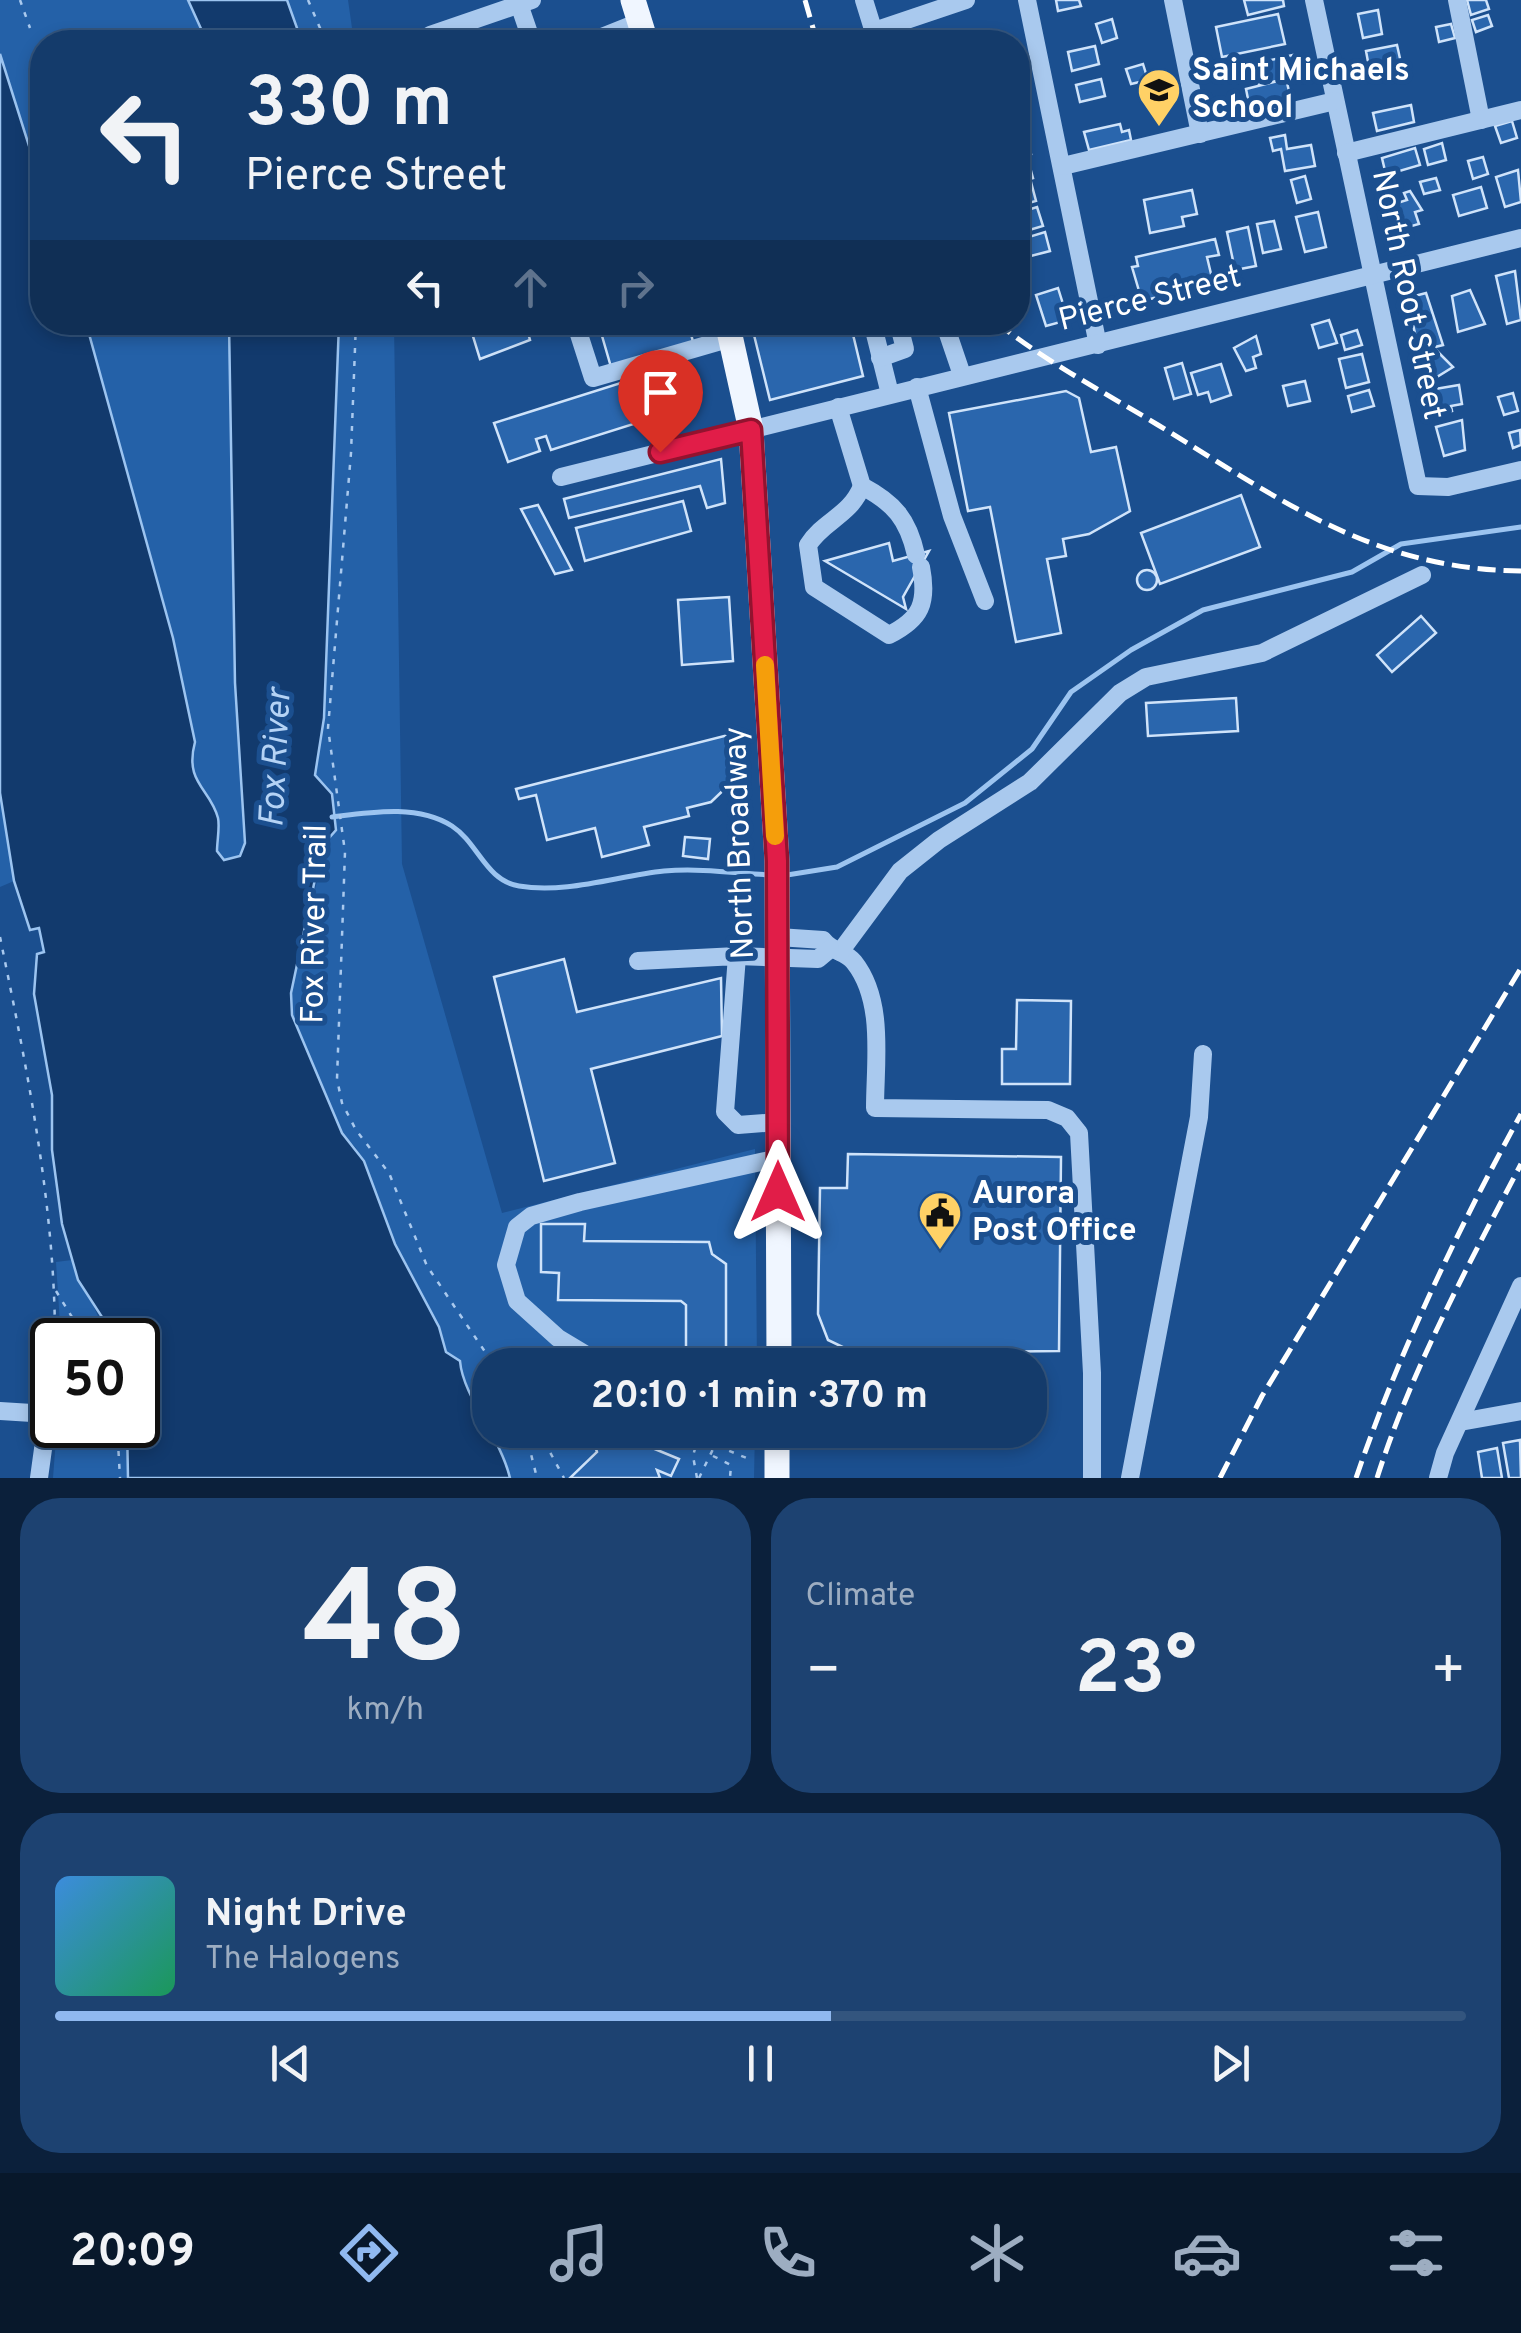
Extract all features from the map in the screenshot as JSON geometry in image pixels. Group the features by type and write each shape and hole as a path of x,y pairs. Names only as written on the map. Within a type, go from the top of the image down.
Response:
{"main road":[{"name":"North Broadway","path":"730,335 751,430 777,861 778,1348"},
{"path":"777,1448 777,1478"}],"street":[{"path":"864,0 873,30"},
{"path":"892,30 966,0"},
{"path":"1027,0 1098,344"},
{"path":"1172,0 1200,134"},
{"name":"North Root Street","path":"1314,0 1418,486 1448,487 1521,470"},
{"path":"1457,0 1481,120"},
{"path":"445,30 526,2 530,30"},
{"path":"1063,166 1335,102"},
{"path":"1346,153 1521,110"},
{"name":"Pierce Street","path":"561,477 1521,238"},
{"path":"578,335 593,378 715,335"},
{"path":"875,335 890,394"},
{"path":"880,358 905,349 901,335"},
{"path":"948,335 962,375"},
{"path":"917,387 952,516 985,601"},
{"path":"838,407 862,486 893,503 911,532 919,561 924,604 916,621 890,636 814,587 808,545 818,529 843,517 862,486"},
{"path":"638,962 737,956 778,947 818,959 835,951 900,871 939,840 1030,782 1120,693 1146,676 1262,653 1422,575"},
{"path":"835,951 859,968 875,1011 875,1108 1048,1110 1068,1118 1078,1133 1092,1354 1092,1478"},
{"path":"737,956 725,1112 738,1126 779,1122"},
{"path":"1130,1478 1198,1117 1202,1054"},
{"path":"575,1348 517,1302 506,1265 517,1226 530,1216 580,1202 778,1158"},
{"path":"1438,1478 1521,1286"},
{"path":"0,1411 30,1413"},
{"path":"1460,1422 1521,1411"},
{"path":"40,1478 44,1448"}],"path":[{"path":"20,0 30,28"},
{"path":"308,0 321,30"},
{"name":"Fox River Trail","path":"356,335 352,454 328,728 346,852 337,1047 342,1104 389,1173 427,1266 482,1348"},
{"path":"0,937 26,1074 56,1318"},
{"path":"55,1290 72,1318"},
{"path":"698,1478 715,1446 749,1459"},
{"path":"118,1448 120,1478"},
{"path":"530,1448 537,1478"},
{"path":"548,1448 564,1478"},
{"path":"695,1448 698,1478"},
{"path":"711,1456 731,1465 730,1478"}],"shaded area":[{"path":"0,0 188,0 202,30 30,30 30,149 0,54"},
{"path":"281,0 348,0 352,30 290,30"},
{"path":"89,335 229,335 235,683 245,843 240,856 224,860 217,851 218,818 195,776 195,742"},
{"path":"332,335 394,335 402,864 502,1213 755,1149 757,1348 472,1348 472,1397 395,1244 356,1148 342,1133 291,1015 290,993 328,836 325,789 315,775 324,718"},
{"path":"0,793 14,881 0,887"},
{"path":"72,1260 99,1318 60,1318 56,1262"},
{"path":"55,1448 127,1448 128,1478 53,1478"},
{"path":"498,1448 755,1448 754,1478 510,1478"}],"water":[{"path":"188,0 287,0 298,30 202,30"},
{"name":"Fox River","path":"0,54 30,149 30,335 89,335 173,638 195,742 195,776 218,818 217,851 224,860 240,856 245,843 235,683 229,335 339,335 324,718 315,775 332,794 336,830 322,846 291,993 292,1015 342,1133 364,1161 395,1244 439,1327 446,1352 460,1361 472,1397 472,1448 498,1448 510,1478 128,1478 127,1448 160,1448 160,1318 102,1318 78,1280 62,1224 52,1150 52,1095 34,994 37,954 44,952 39,928 30,930 14,881 0,793"}],"building":[{"path":"1056,0 1079,0 1081,6 1058,11"},
{"path":"1244,0 1283,0 1284,6 1248,15"},
{"path":"1467,0 1486,0 1489,9 1471,15"},
{"path":"1378,10 1382,34 1363,38 1358,14"},
{"path":"1278,14 1285,44 1222,57 1216,27"},
{"path":"1488,15 1492,26 1476,32 1472,20"},
{"path":"1112,19 1117,38 1102,43 1096,24"},
{"path":"1451,24 1455,38 1439,42 1436,27"},
{"path":"1397,45 1403,72 1371,78 1366,51"},
{"path":"1095,46 1099,64 1072,71 1068,52"},
{"path":"1297,54 1302,75 1259,85 1254,64"},
{"path":"1143,64 1148,80 1131,84 1126,69"},
{"path":"1101,79 1105,96 1080,102 1076,85"},
{"path":"1286,79 1291,99 1249,104 1246,89"},
{"path":"1411,105 1414,122 1377,131 1373,113"},
{"path":"1512,121 1517,138 1501,143 1495,126"},
{"path":"1120,124 1122,132 1129,130 1131,140 1089,150 1084,132"},
{"path":"1285,135 1287,149 1311,145 1315,166 1285,171 1281,149 1273,151 1270,138"},
{"path":"1442,143 1446,160 1428,165 1424,149"},
{"path":"1415,148 1420,165 1386,175 1382,158"},
{"path":"1483,157 1488,174 1473,179 1468,161"},
{"path":"1518,170 1521,202 1505,207 1496,177"},
{"path":"1305,176 1311,199 1297,203 1291,180"},
{"path":"1436,178 1440,190 1424,194 1420,182"},
{"path":"1030,182 1036,201 1030,203"},
{"path":"1481,187 1487,208 1459,216 1453,195"},
{"path":"1192,190 1197,214 1182,217 1184,226 1150,233 1144,200"},
{"path":"1410,191 1422,210 1415,212 1419,224 1401,229 1394,204 1407,200 1404,193"},
{"path":"1037,207 1043,226 1030,230 1030,209"},
{"path":"1318,212 1326,247 1305,252 1296,217"},
{"path":"1274,221 1281,249 1263,253 1257,224"},
{"path":"1248,227 1256,266 1235,270 1227,232"},
{"path":"1045,232 1050,251 1030,256 1030,237"},
{"path":"1215,239 1219,255 1207,257 1212,278 1156,291 1158,297 1142,301 1132,267 1138,266 1136,257"},
{"path":"1515,271 1521,320 1507,324 1496,276"},
{"path":"1058,288 1068,320 1046,326 1036,295"},
{"path":"1470,290 1485,324 1458,332 1452,296"},
{"path":"1426,293 1443,345 1419,351 1407,298"},
{"path":"1329,320 1337,343 1319,348 1312,325"},
{"path":"1357,330 1362,345 1345,350 1341,335"},
{"path":"473,335 529,335 530,340 480,359"},
{"path":"602,335 691,335 693,342 611,367"},
{"path":"754,335 853,335 863,376 770,400"},
{"path":"1256,336 1261,354 1253,357 1256,368 1246,371 1234,348"},
{"path":"1436,350 1453,367 1432,380 1419,360"},
{"path":"1362,354 1369,382 1346,388 1339,359"},
{"path":"1182,363 1191,394 1174,399 1165,368"},
{"path":"1221,364 1231,395 1211,402 1208,392 1198,395 1191,373"},
{"path":"646,375 659,416 551,450 546,436 536,439 540,451 508,462 494,423"},
{"path":"1305,381 1310,401 1288,406 1283,386"},
{"path":"1459,385 1462,404 1433,415 1429,390"},
{"path":"1369,390 1374,406 1352,412 1348,396"},
{"path":"1066,391 1079,398 1091,452 1116,447 1130,511 1089,534 1063,539 1066,556 1047,559 1061,633 1016,642 990,507 968,511 949,413"},
{"path":"1513,393 1518,411 1504,415 1498,397"},
{"path":"1462,420 1465,450 1444,456 1436,427"},
{"path":"1520,430 1521,445 1513,448 1509,433"},
{"path":"721,459 725,503 707,508 700,486 569,518 564,499"},
{"path":"1241,495 1260,547 1160,584 1141,533"},
{"path":"683,501 691,531 585,561 576,528"},
{"path":"538,505 572,570 555,574 521,509"},
{"path":"889,543 893,561 929,551 903,597 906,609 825,561"},
{"path":"1147,570 1157,580 1147,590 1137,580"},
{"path":"729,597 733,661 682,665 678,600"},
{"path":"1421,616 1436,633 1392,672 1377,655"},
{"path":"1236,698 1238,731 1148,736 1146,703"},
{"path":"740,732 746,757 730,762 735,779 711,802 687,808 689,816 644,827 649,845 602,857 595,828 547,840 536,795 519,799 516,789"},
{"path":"685,837 710,839 708,859 683,856"},
{"path":"564,959 577,1012 721,978 722,1036 591,1069 615,1163 544,1181 494,977"},
{"path":"1017,1000 1071,1001 1070,1084 1002,1084 1002,1049 1016,1049"},
{"name":"Aurora Post Office","path":"848,1154 1061,1157 1059,1351 845,1348 828,1340 818,1314 820,1188 847,1188"},
{"path":"541,1224 585,1224 584,1241 709,1242 712,1254 726,1264 726,1348 686,1348 686,1305 681,1301 558,1300 559,1273 541,1272"},
{"path":"1520,1440 1521,1478 1509,1478 1503,1443"},
{"path":"596,1448 652,1448 679,1459 671,1476 657,1470 660,1478 570,1478 597,1452"},
{"path":"1497,1448 1502,1478 1482,1478 1478,1452"}],"waterway":[{"path":"787,875 837,867 965,803 1032,749 1071,692 1131,650 1203,610 1352,572 1401,544 1521,527"},
{"path":"332,817 394,811 439,819 461,833 498,877 519,886 555,888 677,870 771,875"}],"railway":[{"path":"805,0 814,30"},
{"path":"1014,335 1245,479 1329,525 1418,558 1521,571"},
{"path":"1220,1478 1262,1396 1521,968"},
{"path":"1356,1478 1431,1293 1521,1114"},
{"path":"1377,1478 1424,1357 1521,1164"}],"slow traffic":[{"path":"765,665 775,836"}],"place":[{"name":"Saint Michaels School","path":"1159,128"},
{"name":"Aurora Post Office","path":"940,1251"}],"route":[{"path":"660,452 751,430 777,861 778,1192"}]}
